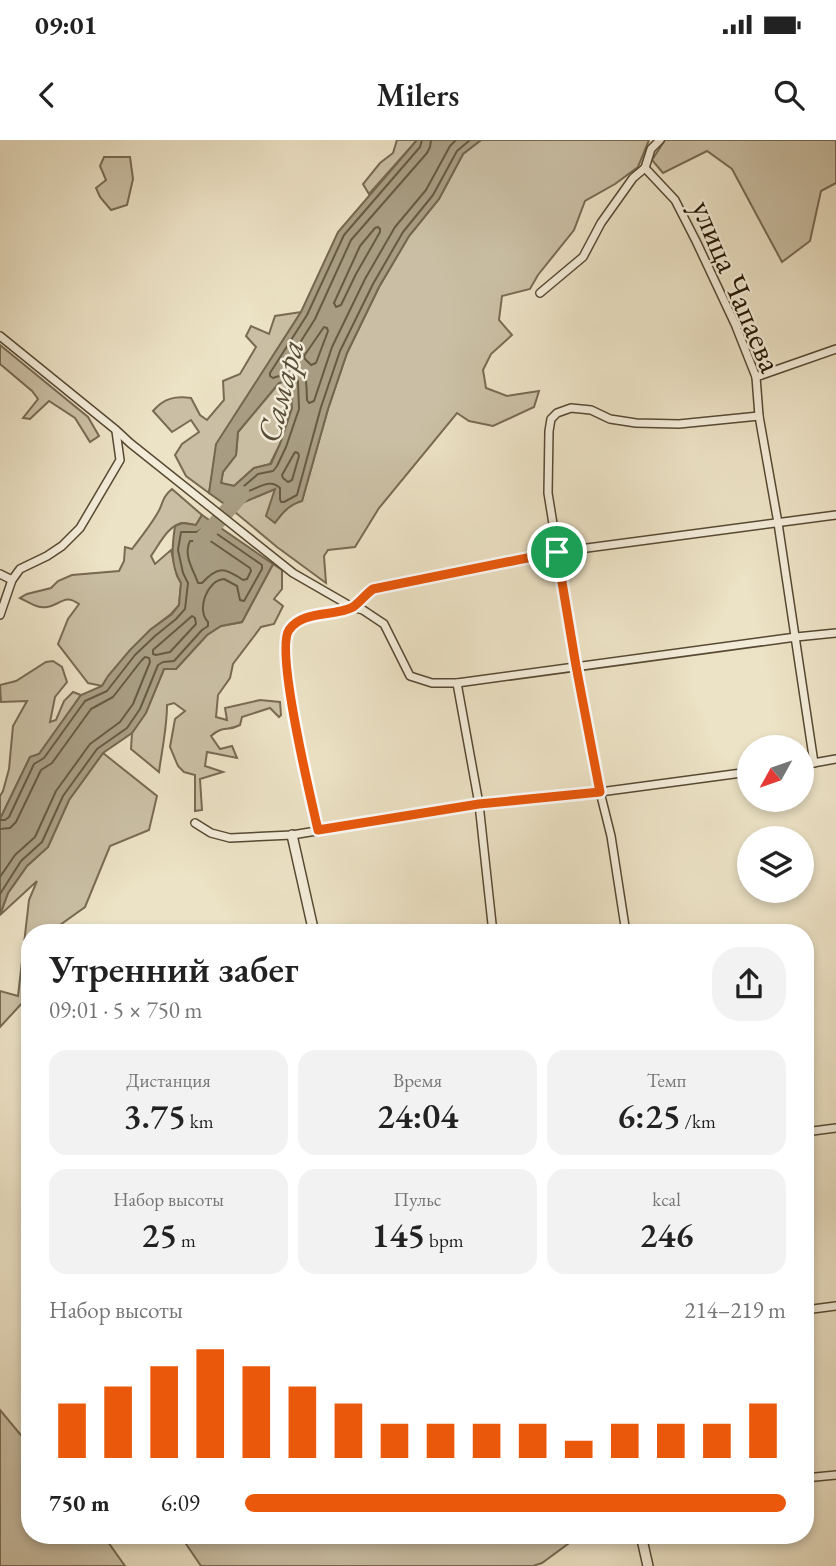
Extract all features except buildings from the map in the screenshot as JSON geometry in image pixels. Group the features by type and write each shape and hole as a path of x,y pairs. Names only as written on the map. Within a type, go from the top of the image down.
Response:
{"street":[{"path":"540,293 583,257 601,223 633,178 645,168 651,149 660,140"},
{"name":"улица Чапаева","path":"645,168 675,200 735,324 756,377 759,416 810,735"},
{"path":"0,336 293,573 384,624 411,676 432,683 457,683 796,636 836,633"},
{"path":"756,377 836,349"},
{"path":"625,924 611,836 576,666 548,493 551,419 557,413 571,408 591,410 610,419 636,423 679,424 759,416"},
{"path":"0,615 12,580 20,569 54,551 80,528 120,460 116,430"},
{"path":"318,830 290,696 285,643 288,630 302,619 352,607 373,589 557,552 836,515"},
{"path":"0,574 12,580"},
{"path":"457,683 479,804 492,924"},
{"path":"814,763 836,760"},
{"path":"195,823 211,833 230,838 292,835 479,804 600,792 737,774"},
{"path":"292,835 312,924"},
{"path":"814,1131 836,1128"},
{"path":"814,1309 836,1306"},
{"path":"814,1477 836,1475"},
{"path":"643,1544 648,1566"}],"shaded area":[{"path":"397,140 417,140 369,194 363,184 380,163 393,153"},
{"path":"481,140 649,140 638,167 585,201 574,230 530,289 502,296 499,320 512,335 491,354 483,370 486,388 507,396 539,391 534,407 493,426 469,421 457,413 379,508 355,547 328,550 324,556 326,583 230,508 275,489 285,510 302,501 347,353 379,287 409,236 439,199 463,154"},
{"path":"665,140 836,140 836,183 821,191 810,241 782,262 732,169 707,151 663,173 652,160"},
{"path":"104,157 130,157 133,179 127,205 111,210 96,188 106,180 100,166"},
{"path":"301,312 217,444 209,493 186,476 175,455 182,444 199,432 191,420 172,432 153,411 170,399 191,398 200,415 207,420 224,400 223,381 240,374 256,347 246,336 251,326 269,334 275,316"},
{"path":"0,345 88,417 99,436 90,442 75,418 49,401 30,419 23,418 38,399 0,364"},
{"path":"290,380 292,408 270,464 254,468 234,486 221,483 223,472 236,455 238,432 279,383"},
{"path":"172,489 202,515 196,525 184,523 174,527 151,556 155,564 171,550 181,583 179,605 150,630 102,686 88,683 58,644 68,619 79,604 66,600 52,606 40,607 20,598 51,588 58,581 72,575 119,571 124,561 125,547 132,549"},
{"path":"273,564 282,570 282,589 274,599 283,606 274,624 261,627 233,664 230,678 218,695 216,717 227,720 225,708 260,700 280,702 281,715 279,717 270,708 242,717 240,725 211,736 220,749 232,746 237,758 207,752 205,766 223,772 200,779 202,810 195,811 195,775 184,772 178,766 170,747 175,719 185,711 174,703 167,705 159,772 131,749 132,733 146,712 164,669 176,669 207,635 221,626 242,622"},
{"path":"53,661 62,667 67,682 55,697 50,722 56,720 64,701 73,692 81,695 39,754 30,757 0,819 0,796 9,769 13,726 27,701 1,702 0,685 16,681 46,662"},
{"path":"103,753 157,796 149,830 110,846 85,907 61,924 26,924 29,900 37,881 0,915 8,893 27,866 48,847 69,800"},
{"path":"21,970 21,1004 0,1027 0,991 18,996"},
{"path":"0,1410 21,1435 21,1544 109,1544 125,1566 0,1566"},
{"path":"186,1544 568,1544 542,1563 533,1566 201,1566"}],"water":[{"path":"417,140 481,140 463,154 439,199 409,236 379,287 347,353 302,501 287,509 275,523 266,516 275,489 230,508 209,493 216,444 301,312 338,232","holes":["290,380 292,408 271,464 254,468 234,486 221,483 223,472 236,455 238,432 279,383"]},
{"path":"202,515 273,564 242,622 221,626 207,635 176,669 164,669 146,713 132,733 103,753 69,800 48,847 27,866 8,893 0,915 0,819 30,757 39,754 81,695 102,686 130,650 179,605 181,583 173,555 175,526 182,523 196,525"}],"waterway":[{"name":"Самара","path":"201,540 242,494"}],"route":[{"path":"557,552 600,792 479,804 318,830 290,696 285,643 288,630 302,619 352,607 373,589 557,552"}]}
